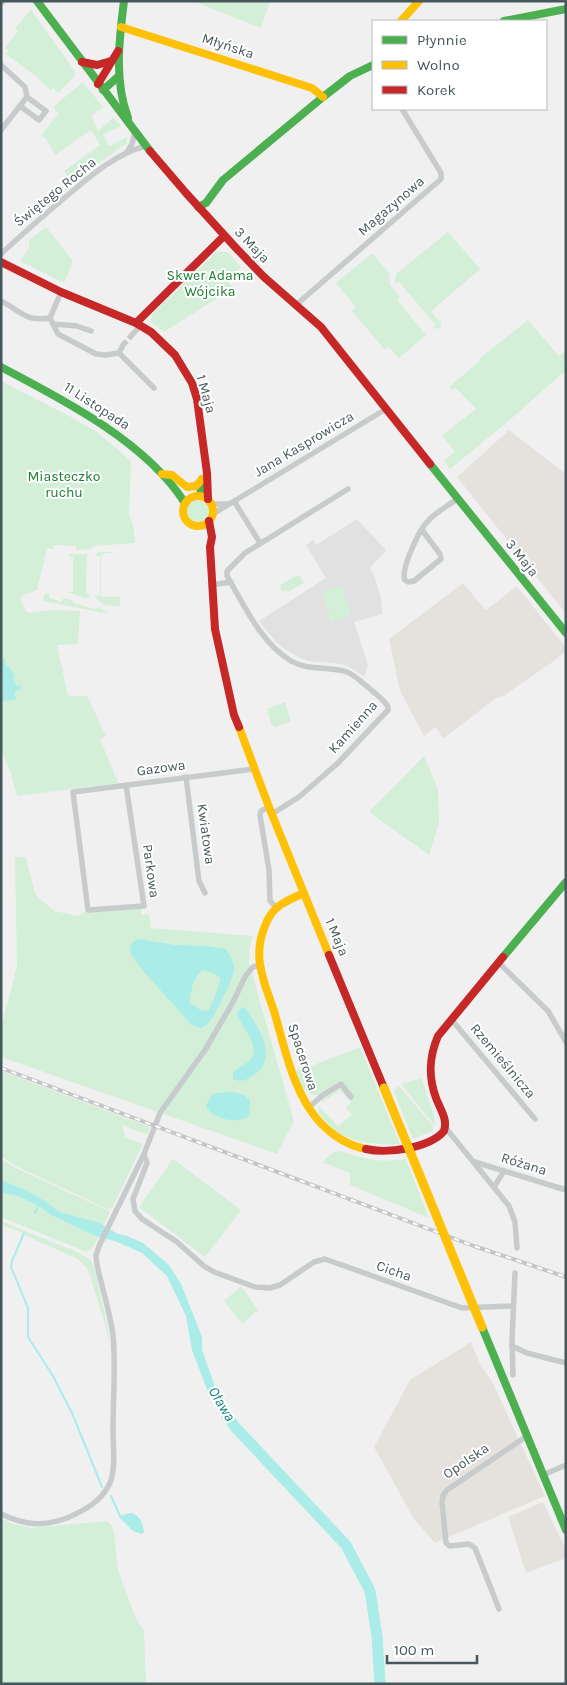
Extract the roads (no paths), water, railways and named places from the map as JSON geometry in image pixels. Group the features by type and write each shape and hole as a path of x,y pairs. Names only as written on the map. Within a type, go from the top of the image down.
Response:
{"street":[{"name":"3 Maja","path":"37,1 146,146 224,236 264,277 309,314 321,327 566,633"},
{"path":"124,1 118,50 120,58 119,76 124,106 134,129 132,144 127,152"},
{"path":"402,20 419,1"},
{"path":"509,20 563,8"},
{"name":"Młyńska","path":"121,27 312,88 323,97"},
{"path":"101,87 111,61 118,50"},
{"path":"198,207 206,203 223,180 350,76 358,67 372,60"},
{"path":"82,62 92,66 111,61"},
{"path":"1,65 25,87 27,97 46,111 39,120 20,106"},
{"path":"350,76 372,65"},
{"path":"101,87 115,81 119,76"},
{"path":"1,130 4,122 13,115 27,97"},
{"name":"Magazynowa","path":"296,304 441,178 440,172 403,110"},
{"name":"Świętego Rocha","path":"1,254 77,187 127,152 146,146"},
{"path":"132,335 138,324 224,236"},
{"name":"1 Maja","path":"1,262 61,292 138,324 155,335 175,355 192,383 200,412 204,459 199,500"},
{"path":"61,292 52,321 58,334 96,354 119,353 124,345"},
{"path":"1,301 26,317 77,326 91,331"},
{"path":"119,353 154,388"},
{"name":"11 Listopada","path":"1,367 50,392 97,420 129,443 165,478 199,500"},
{"name":"Jana Kasprowicza","path":"211,517 386,408"},
{"name":"1 Maja","path":"199,500 208,473 204,459"},
{"path":"165,478 172,475 187,487 196,486 202,479"},
{"path":"211,585 231,582 227,576 228,568 244,552 348,489"},
{"path":"422,530 440,554 441,559 414,581 408,582 404,574 412,548 422,530 428,520 457,499"},
{"path":"199,500 211,517 200,526 191,524 185,517 184,508 199,500 232,503 260,543"},
{"name":"1 Maja","path":"211,517 211,585 215,629 234,715 270,811 527,1436"},
{"name":"1 Maja","path":"200,526 206,534 210,547"},
{"name":"Kamienna","path":"231,582 266,638 289,660 305,667 339,670 351,674 388,706 388,710 338,763 300,797 270,811"},
{"name":"Gazowa","path":"73,792 254,769"},
{"name":"Kwiatowa","path":"186,777 199,881 205,893"},
{"name":"Parkowa","path":"73,792 88,910 144,906 126,785"},
{"path":"270,811 261,811 260,818 269,870 270,902 276,907 304,893"},
{"path":"517,1248 516,1222 511,1210 445,1123 432,1087 429,1064 438,1036 566,882"},
{"name":"Spacerowa","path":"276,907 263,932 259,948 260,965 296,1087 318,1122 334,1137 354,1147 386,1152 404,1149 438,1137 443,1132 445,1123"},
{"path":"498,962 548,1011 566,1042"},
{"path":"1,1514 26,1523 39,1525 57,1522 84,1510 98,1500 106,1490 112,1477 113,1336 96,1256 113,1216 145,1151 160,1113 205,1050 233,1002 246,975 253,967 260,965"},
{"name":"Rzemieślnicza","path":"451,1019 535,1119"},
{"path":"308,1108 341,1084 351,1097"},
{"name":"Cicha","path":"145,1151 146,1166 133,1203 137,1214 178,1242 204,1266 214,1272 265,1289 275,1287 314,1262 325,1259 462,1308 513,1306"},
{"name":"Różana","path":"475,1162 566,1190"},
{"path":"494,1187 504,1171"},
{"path":"513,1375 513,1306 516,1272"},
{"path":"512,1346 566,1363"},
{"path":"527,1436 566,1530"},
{"name":"Opolska","path":"499,1609 475,1548 469,1544 450,1546 446,1543 442,1502 447,1490 527,1436"},
{"path":"543,1475 566,1465"}],"water":[{"path":"1,656 5,659 6,667 10,667 17,686 20,685 22,689 14,692 16,699 7,701 6,697 6,701 1,702"},
{"path":"136,940 226,949 231,957 234,971 220,1004 207,1024 201,1028 192,1025 144,972 131,954 130,945","holes":["203,970 213,973 220,978 218,989 209,1010 202,1011 190,1003 193,984 197,975"]},
{"path":"242,1007 246,1009 261,1034 266,1049 266,1056 259,1071 249,1078 240,1081 233,1079 233,1073 249,1061 254,1051 251,1039 238,1017 237,1013"},
{"path":"239,1093 250,1100 249,1115 247,1117 238,1120 227,1120 208,1110 206,1106 212,1094"},
{"path":"1,1180 24,1189 60,1212 100,1223 118,1234 143,1243 169,1265 181,1284 202,1337 202,1350 218,1395 239,1426 233,1432 208,1392 192,1350 186,1316 167,1276 142,1253 115,1241 98,1237 49,1214 42,1208 18,1196 2,1193"},
{"path":"130,1513 136,1515 140,1520 144,1532 142,1534 133,1531 120,1518 120,1516"}],"waterway":[{"path":"35,1213 38,1206"},
{"path":"24,1233 11,1267 28,1308 28,1337 53,1376 72,1413 102,1487"},
{"name":"Oława","path":"227,1416 236,1428 346,1545 370,1591 377,1636 380,1684"},
{"path":"111,1496 120,1516"}],"tunnel":[{"path":"123,345 132,335"}],"railway":[{"path":"1,1068 474,1246 566,1277"}],"park label":[{"name":"Skwer Adama Wójcika","path":"210,284"},
{"name":"Miasteczko ruchu","path":"64,484"}]}
